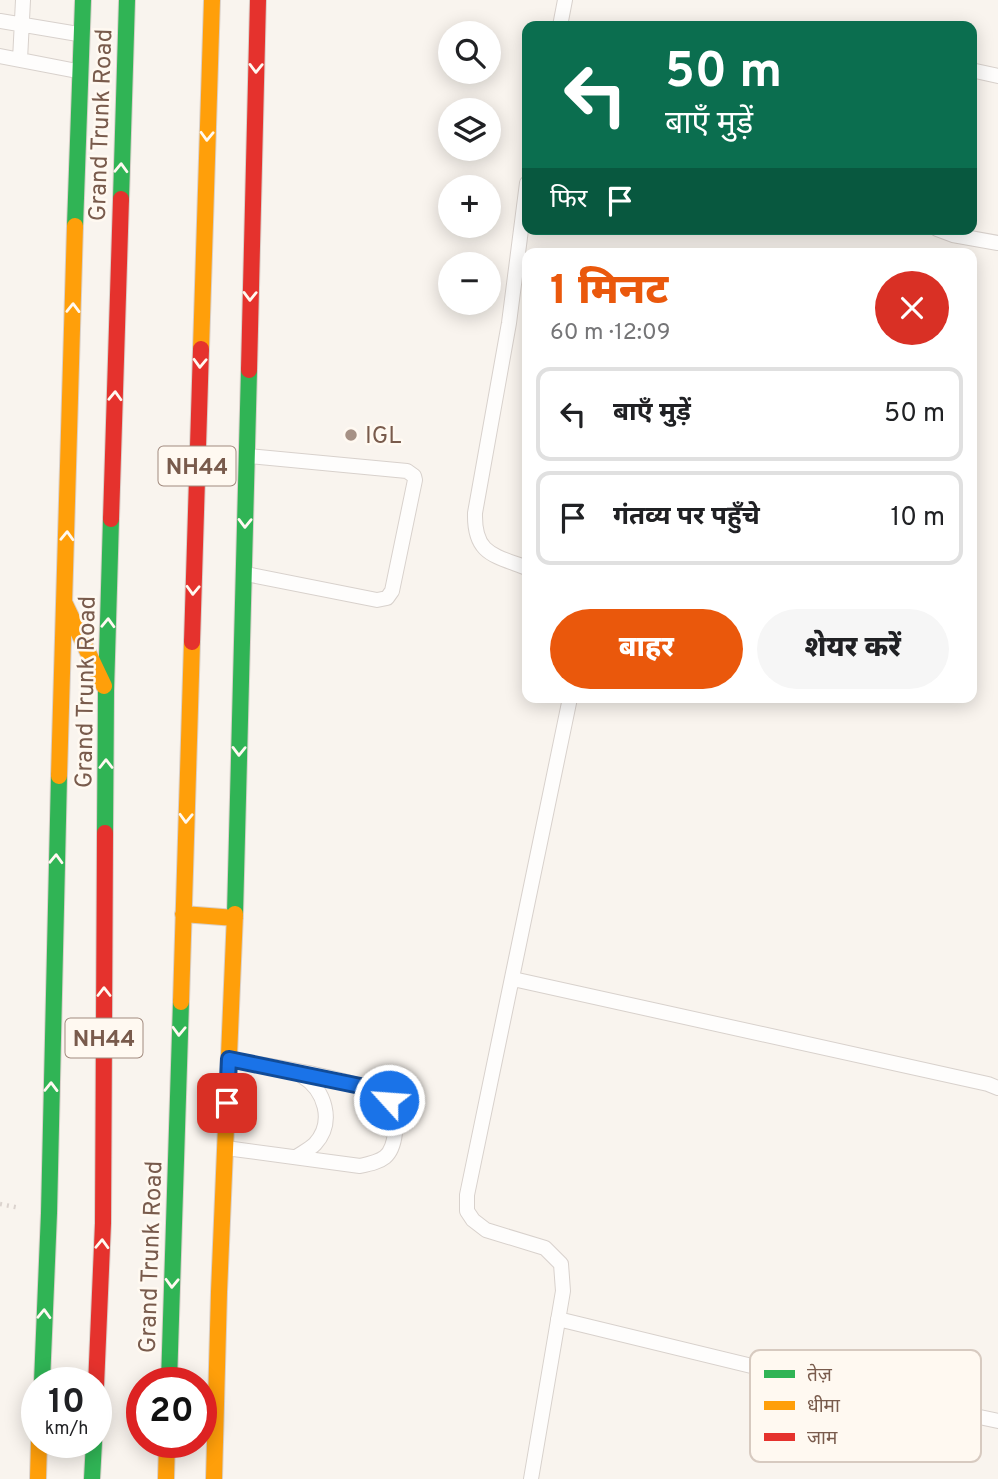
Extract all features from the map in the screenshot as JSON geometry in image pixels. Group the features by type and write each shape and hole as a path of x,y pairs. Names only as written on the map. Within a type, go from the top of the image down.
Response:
{"main road":[{"path":"43,1367 83,0"},
{"name":"Grand Trunk Road","path":"97,1367 103,1223 106,691 127,0"},
{"name":"Grand Trunk Road","path":"169,1367 212,0"},
{"path":"214,1479 235,918 258,0"},
{"path":"65,604 106,691"},
{"path":"183,914 235,918"},
{"path":"38,1479 39,1458"},
{"path":"92,1479 93,1458"},
{"path":"166,1479 167,1458"}],"lane":[{"path":"20,60 23,0"},
{"path":"560,21 565,0"},
{"path":"0,21 81,34"},
{"path":"0,56 79,71"},
{"path":"977,72 998,76"},
{"path":"522,222 509,323 475,513 479,545 490,554 522,566"},
{"path":"953,235 998,243"},
{"path":"243,574 377,600 387,598 392,591 415,480 414,475 407,471 246,455"},
{"path":"531,1479 564,1291 561,1264 545,1248 486,1230 473,1220 467,1211 472,1162 513,979 568,703"},
{"path":"513,979 723,1024 998,1088"},
{"path":"225,1148 360,1166 380,1161 391,1152 396,1118 389,1100 370,1088 229,1059"},
{"path":"292,1070 312,1082 320,1092 326,1108 323,1132 314,1145 296,1157"},
{"path":"558,1319 750,1366"}],"traffic: fast":[{"path":"75,226 83,0"},
{"path":"121,199 127,0"},
{"path":"235,914 249,370"},
{"path":"105,833 111,519"},
{"path":"43,1367 49,1213 59,776"},
{"path":"169,1367 181,1002"},
{"path":"92,1479 93,1458"}],"traffic: slow":[{"path":"201,349 212,0"},
{"path":"59,776 75,226"},
{"path":"65,604 104,686"},
{"path":"181,1002 192,642"},
{"path":"183,914 235,918"},
{"path":"214,1479 235,914"},
{"path":"38,1479 39,1458"},
{"path":"166,1479 167,1458"}],"traffic: jam":[{"path":"249,370 258,0"},
{"path":"111,519 121,199"},
{"path":"192,642 201,349"},
{"path":"97,1367 103,1223 105,833"}],"place":[{"name":"IGL","path":"351,435"}],"route":[{"path":"227,1103 229,1059 370,1088 389,1100"}]}
